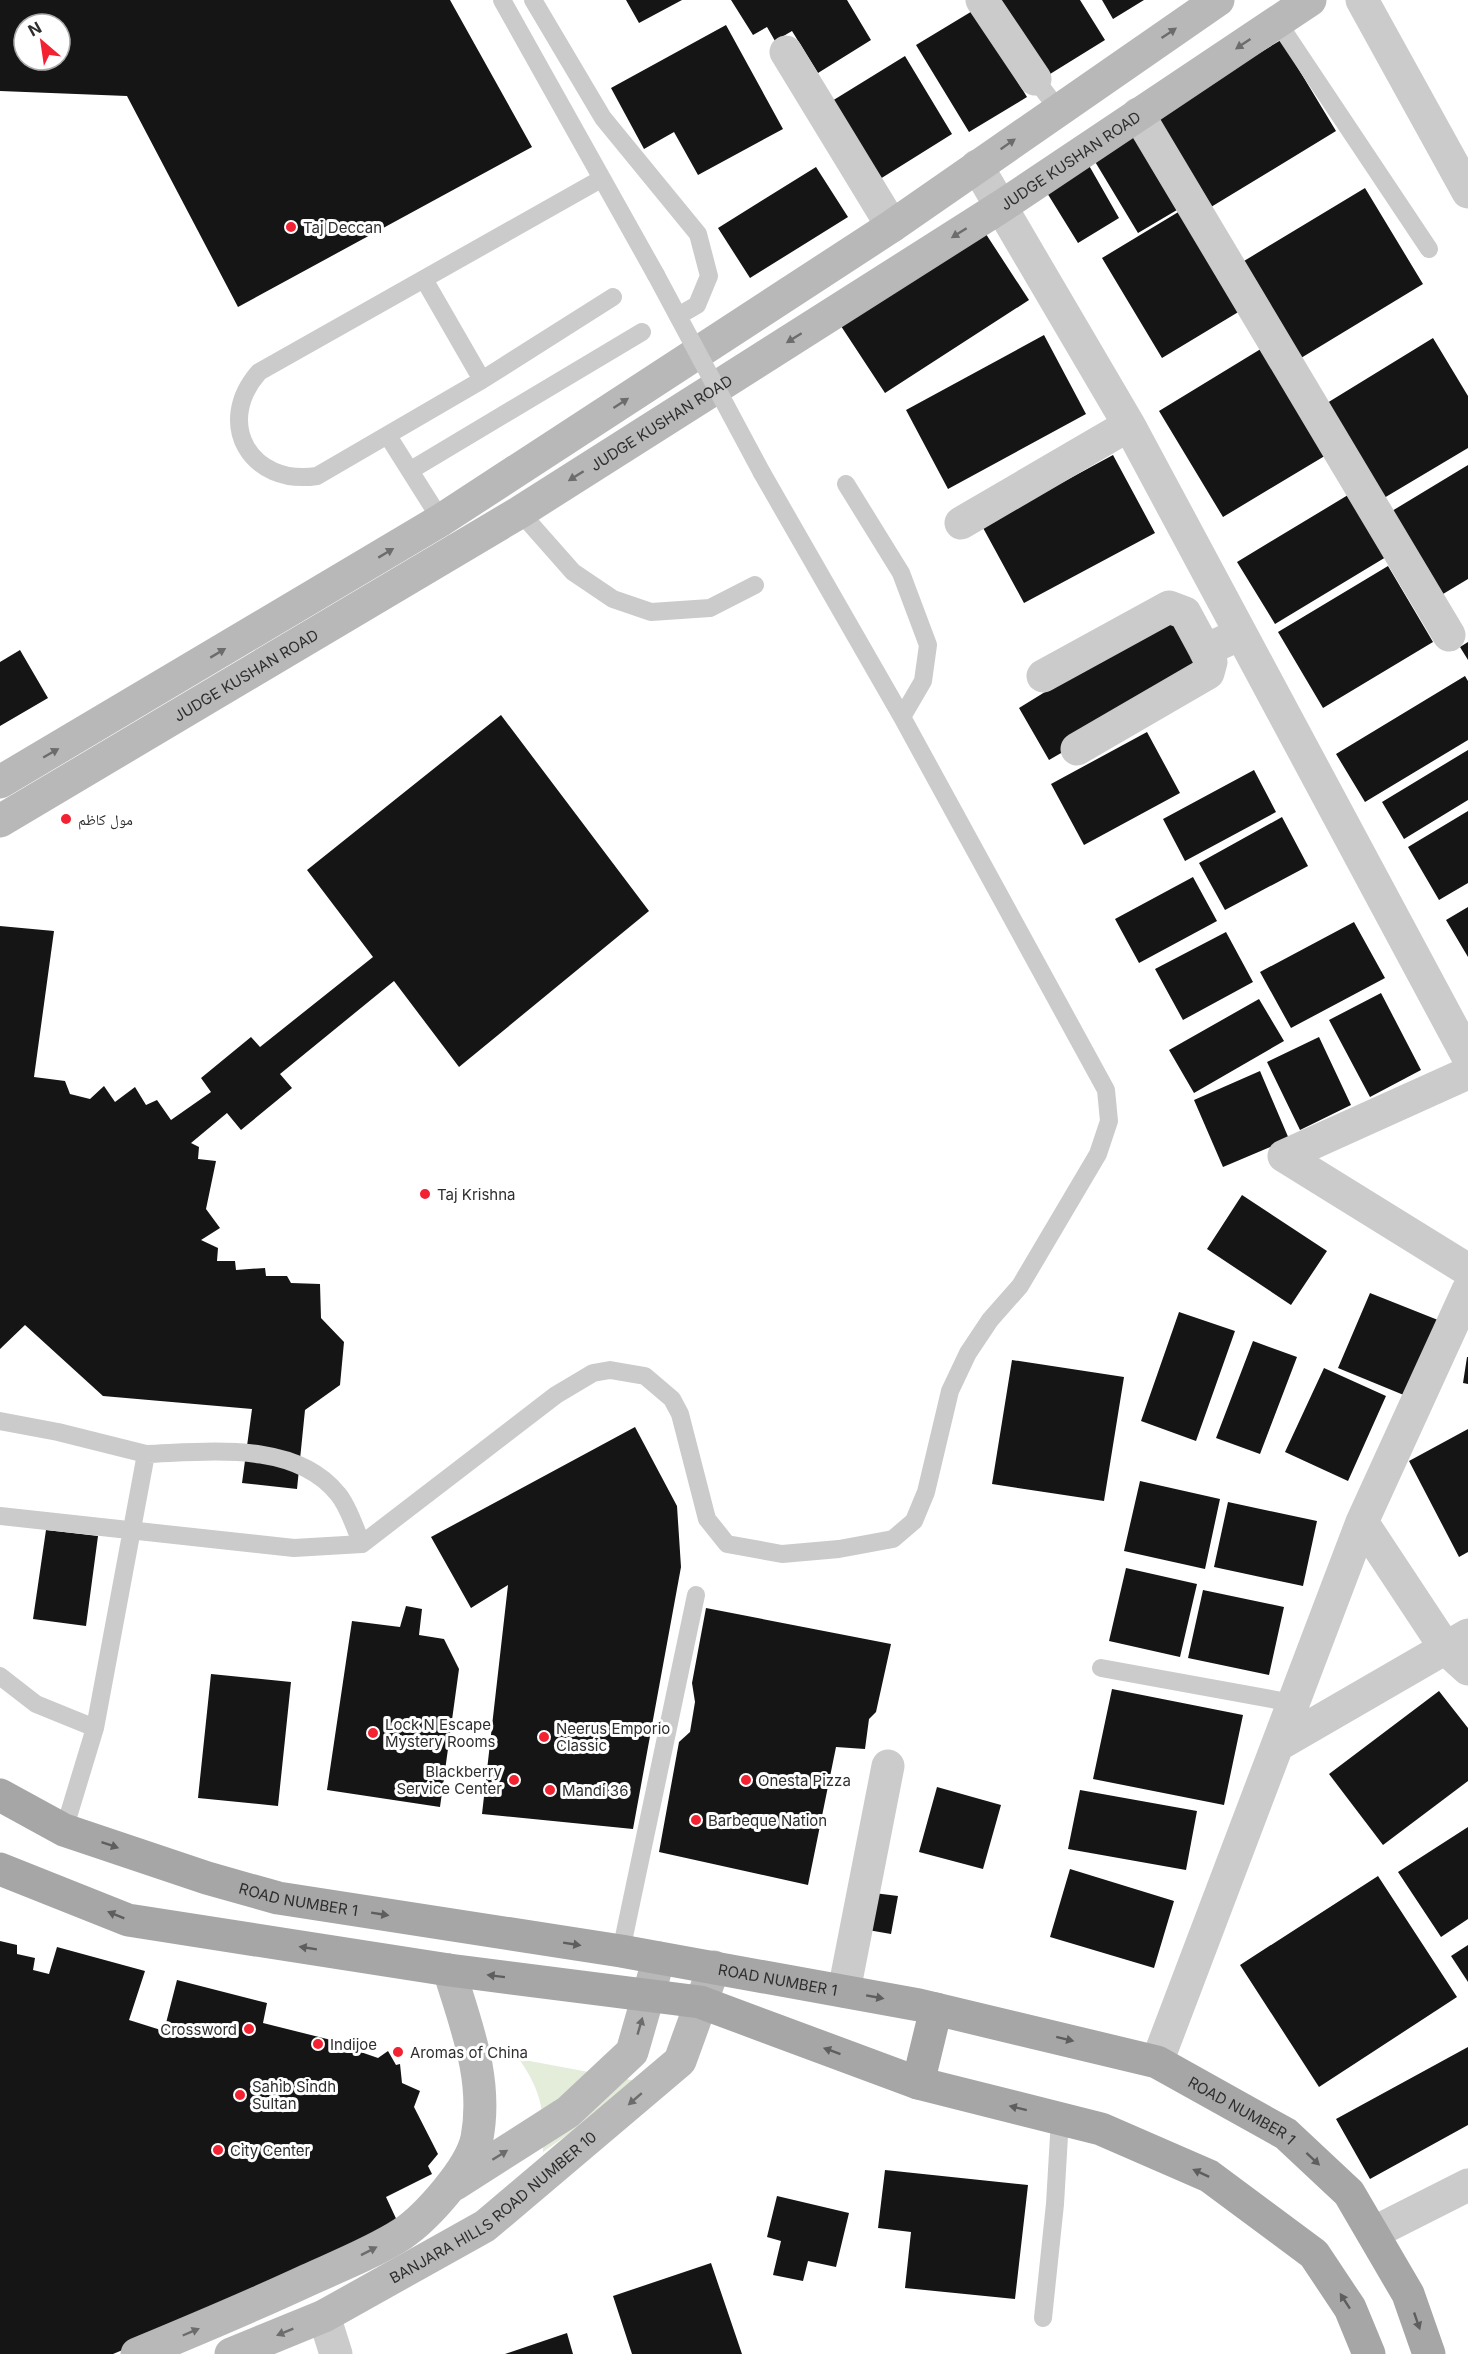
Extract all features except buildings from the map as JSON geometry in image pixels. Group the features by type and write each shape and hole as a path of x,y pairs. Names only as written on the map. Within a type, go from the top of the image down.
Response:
{"main road":[{"path":"0,782 441,520 892,226 1218,0"},
{"name":"JUDGE KUSHAN ROAD","path":"0,821 520,512 1002,206 1310,0"},
{"name":"ROAD NUMBER 1","path":"0,1795 64,1830 207,1878 278,1898 621,1951 844,1991 936,2009 1157,2062 1286,2134 1349,2193 1408,2294 1429,2354"},
{"path":"0,1869 128,1920 448,1970 700,2002 918,2083 1101,2129 1209,2176 1314,2254 1350,2308 1369,2354"},
{"path":"451,2186 568,2112 632,2052 659,1959"},
{"name":"BANJARA HILLS ROAD NUMBER 10","path":"231,2354 324,2316 494,2219 680,2061 714,1967"},
{"path":"448,1970 478,2064 480,2105 476,2141 451,2186"},
{"path":"918,2083 936,2009"},
{"name":"BANJARA HILLS ROAD NUMBER 10","path":"137,2354 322,2274 401,2234 428,2214 451,2186"}],"street":[{"path":"982,0 1035,79"},
{"path":"1362,0 1468,192"},
{"path":"786,52 892,226"},
{"path":"1138,114 1449,635"},
{"path":"977,166 1129,425 1468,1057"},
{"path":"961,523 1129,425"},
{"path":"1043,676 1169,607 1185,613 1211,662 1208,673 1077,749"},
{"path":"1205,650 1241,634"},
{"path":"1468,1073 1284,1156 1468,1270"},
{"path":"1157,2062 1362,1522 1468,1290"},
{"path":"1278,1744 1461,1651 1362,1522"},
{"path":"844,1991 888,1766"},
{"path":"1373,2233 1468,2185"},
{"path":"324,2316 336,2354"}],"lane":[{"path":"0,1516 294,1548 362,1544 556,1395 593,1372 610,1370 645,1376 660,1386 672,1399 680,1414 706,1519 727,1544 782,1554 839,1549 893,1539 914,1521 926,1492 950,1391 968,1353 990,1320 1020,1286 1098,1154 1109,1121 1106,1090 902,717 762,473 656,275 502,0"},
{"path":"533,0 603,118 698,234 709,276 697,305 678,316"},
{"path":"1277,21 1429,249"},
{"path":"1035,79 1058,109"},
{"path":"601,179 425,281 277,360 260,372 241,399 238,420 247,451 270,470 287,477 317,476 482,380 613,297"},
{"path":"425,281 482,380"},
{"path":"411,470 642,332"},
{"path":"388,436 441,520"},
{"path":"846,484 901,573 928,645 923,681 902,717"},
{"path":"520,512 573,572 613,599 651,612 710,608 755,585"},
{"path":"0,1421 58,1432 146,1454 267,1454 303,1465 338,1494 362,1544"},
{"path":"64,1830 95,1728 146,1454"},
{"path":"621,1951 696,1595"},
{"path":"1101,1668 1293,1703"},
{"path":"0,1676 36,1704 95,1728"},
{"path":"1044,2318 1060,2119"}],"green space":[{"path":"519,2059 642,2082 543,2152 540,2103 533,2082"}],"place":[{"name":"Taj Deccan","path":"291,227"},
{"name":"مول كاظم","path":"66,819"},
{"name":"Taj Krishna","path":"425,1194"},
{"name":"Lock N Escape Mystery Rooms","path":"373,1733"},
{"name":"Neerus Emporio Classic","path":"544,1737"},
{"name":"Blackberry Service Center","path":"514,1780"},
{"name":"Onesta Pizza","path":"746,1780"},
{"name":"Mandi 36","path":"550,1790"},
{"name":"Barbeque Nation","path":"696,1820"},
{"name":"Crossword","path":"249,2029"},
{"name":"Indijoe","path":"318,2044"},
{"name":"Aromas of China","path":"398,2052"},
{"name":"Sahib Sindh Sultan","path":"240,2095"},
{"name":"City Center","path":"218,2150"}]}
